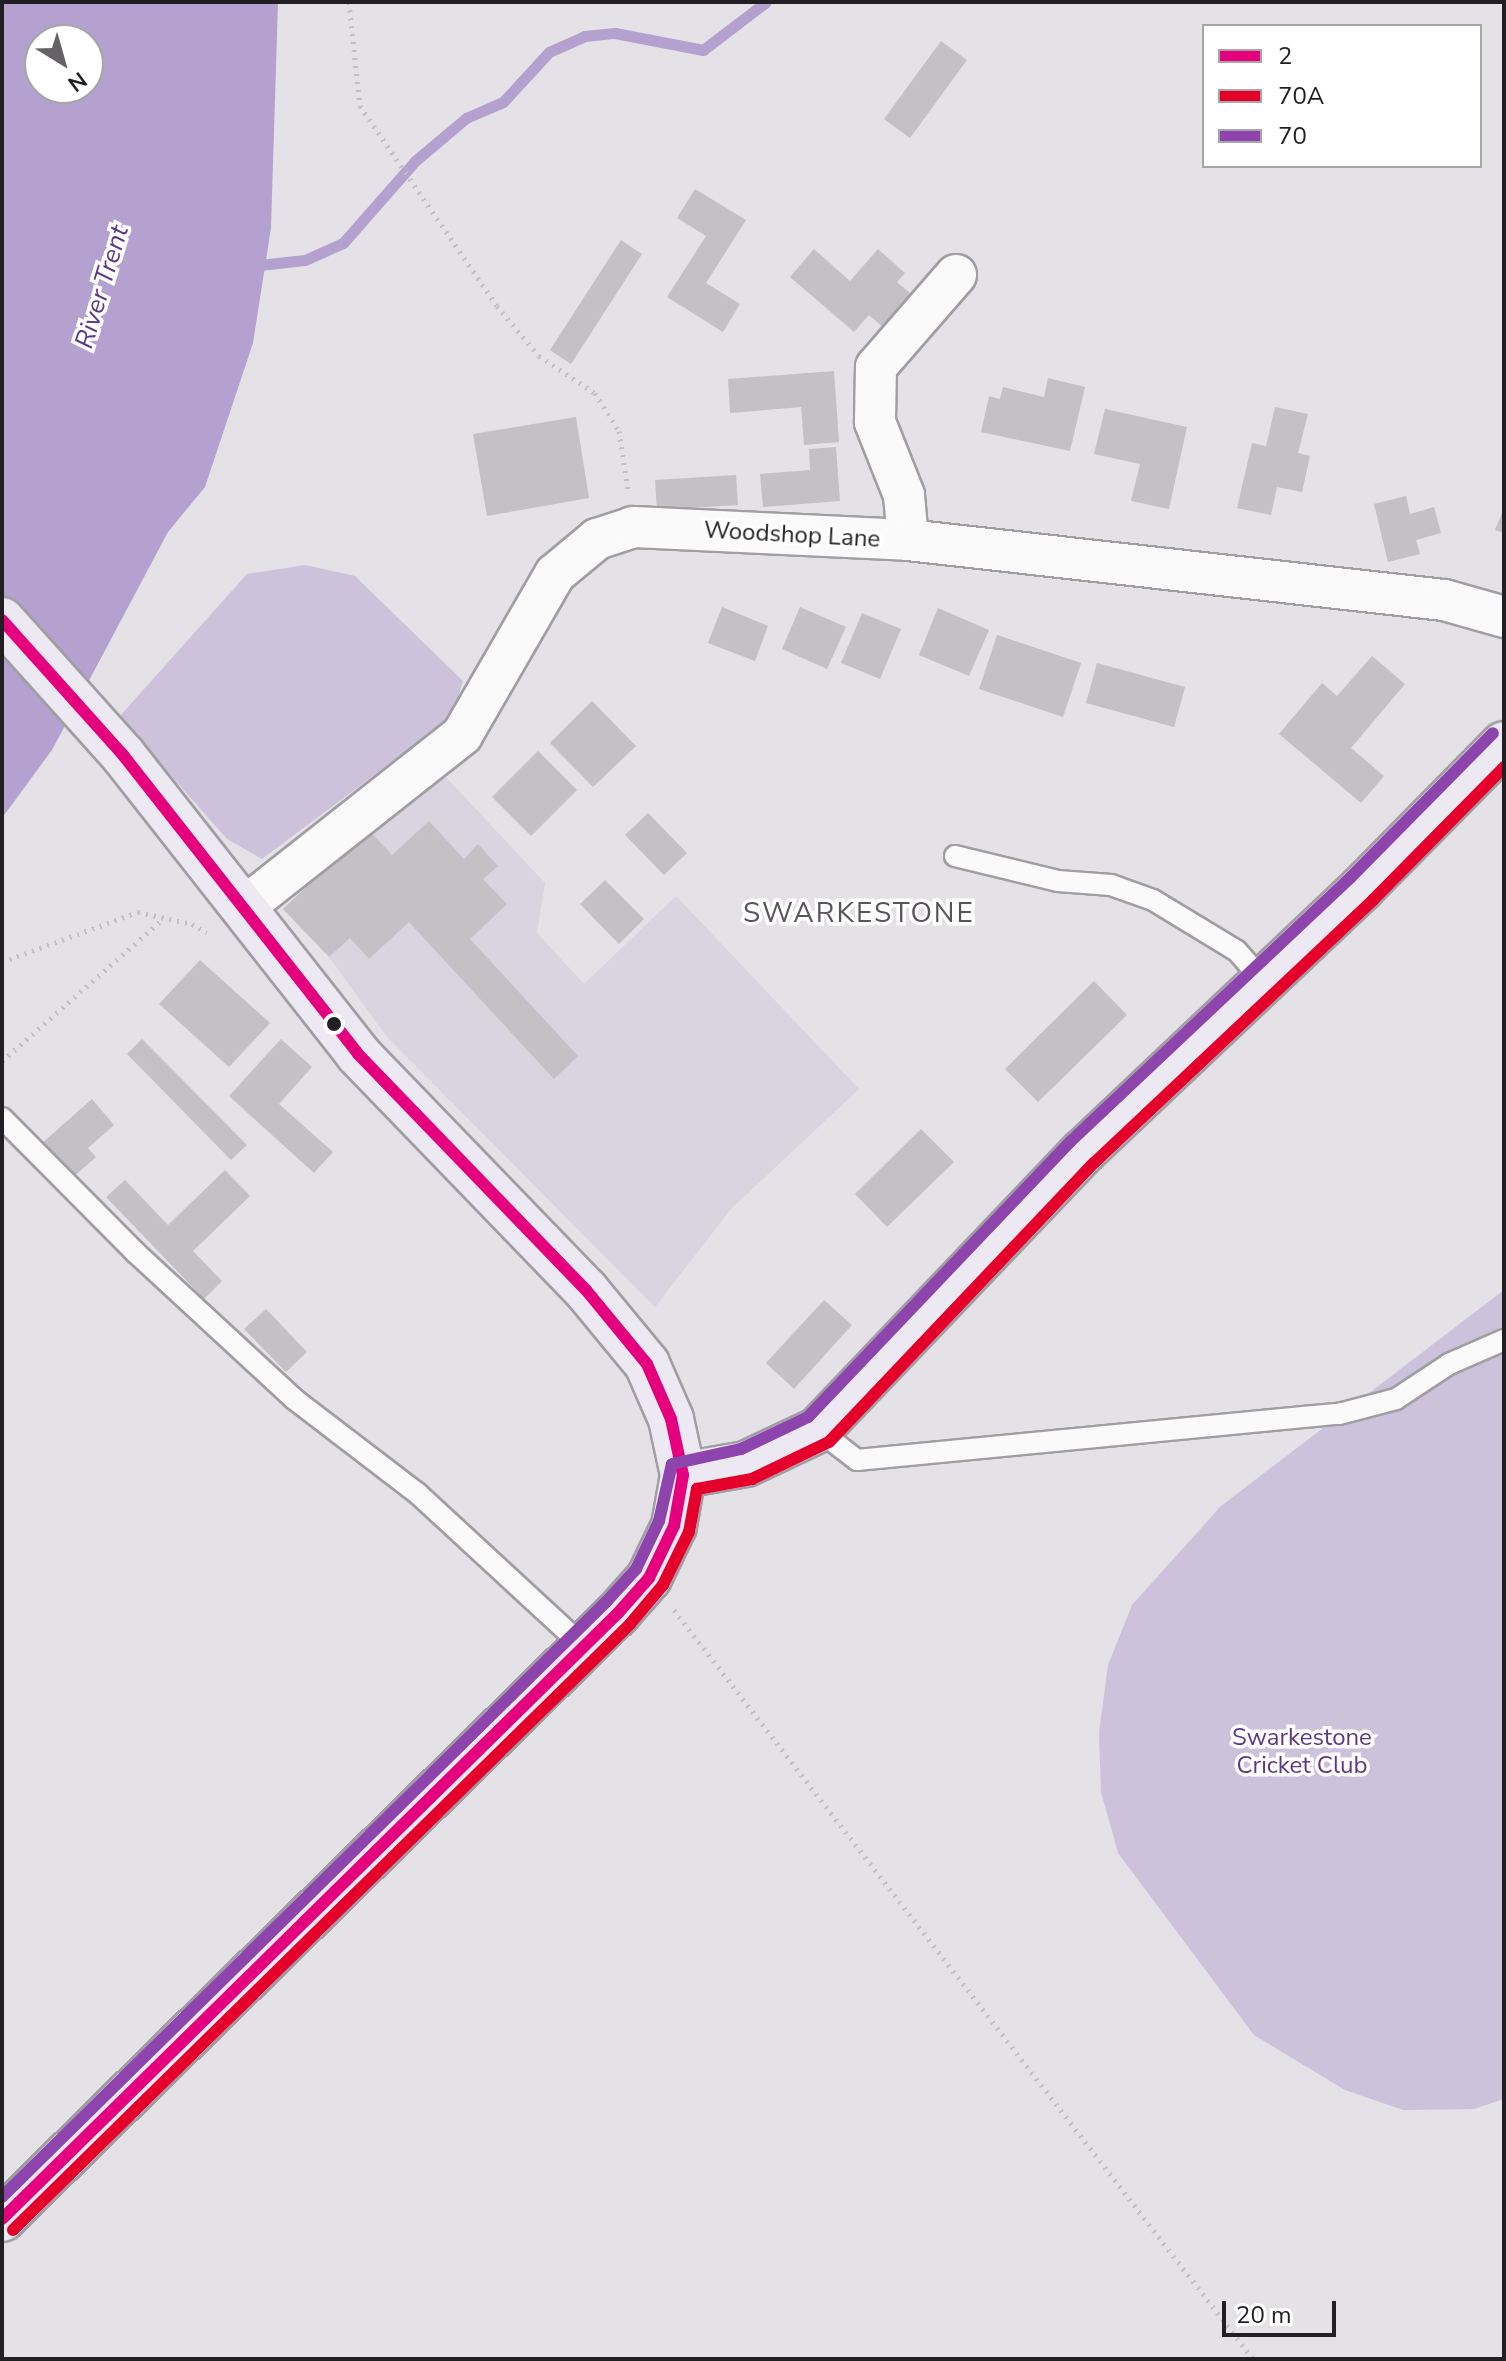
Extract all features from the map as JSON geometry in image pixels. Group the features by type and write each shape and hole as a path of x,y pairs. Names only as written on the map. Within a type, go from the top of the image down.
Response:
{"main road":[{"path":"2,620 123,755 230,923 586,1290 647,1364 671,1419 683,1475 674,1526 649,1578 584,1647 2,2219"},
{"path":"683,1475 746,1464 818,1430 1083,1152 1264,982 1504,744"}],"street":[{"path":"908,540 904,495 875,422 876,367 956,275"},
{"name":"Woodshop Lane","path":"230,923 462,735 555,574 597,539 633,527 908,540 1444,600 1504,617"}],"lane":[{"path":"955,856 1058,881 1111,885 1153,900 1237,951 1264,982"},
{"path":"2,1118 136,1253 294,1399 417,1493 584,1647"},
{"path":"818,1430 857,1460 1339,1414 1396,1399 1449,1364 1504,1340"}],"path":[{"path":"349,2 360,106 497,306 539,356 595,393 619,431 633,527"},
{"path":"2,962 138,912 192,924 230,923"},
{"path":"2,1061 164,918"},
{"path":"649,1578 1253,2359"}],"shaded area":[{"path":"442,773 545,883 537,933 584,984 676,896 859,1089 731,1209 655,1307 387,1037 329,957 283,909 368,830"}],"green space":[{"path":"305,565 355,576 463,681 452,717 262,859 227,839 119,717 247,574"},
{"name":"Swarkestone Cricket Club","path":"1504,1290 1504,2099 1474,2109 1403,2110 1345,2090 1254,2035 1118,1853 1101,1792 1099,1733 1108,1665 1132,1605 1221,1506"}],"water":[{"name":"River Trent","path":"2,2 278,2 271,228 253,343 205,487 168,532 52,750 2,818"}],"building":[{"path":"941,41 967,60 910,138 884,119"},
{"path":"695,189 746,220 706,283 740,304 723,332 667,297 706,236 677,218"},
{"path":"621,240 642,254 571,364 550,350"},
{"path":"814,249 850,281 878,249 905,273 897,282 911,294 883,327 869,315 854,332 790,277"},
{"path":"834,371 839,442 804,445 801,407 730,413 728,379"},
{"path":"1048,378 1085,387 1070,451 981,432 989,396 1000,399 1003,387 1044,397"},
{"path":"1275,407 1308,414 1298,453 1310,456 1302,492 1277,487 1271,515 1237,508 1252,443 1266,446"},
{"path":"1105,409 1187,427 1169,509 1131,501 1140,464 1094,454"},
{"path":"576,417 589,498 487,516 473,434"},
{"path":"836,447 840,501 763,507 760,474 810,470 809,449"},
{"path":"736,475 738,505 657,510 655,480"},
{"path":"1406,496 1410,514 1434,507 1441,533 1416,540 1420,554 1388,562 1374,504"},
{"path":"1504,508 1504,533 1495,530"},
{"path":"722,607 768,626 755,661 708,643"},
{"path":"800,607 846,627 827,669 782,649"},
{"path":"938,608 989,630 969,676 919,655"},
{"path":"862,613 901,629 880,679 841,663"},
{"path":"997,635 1081,663 1063,717 979,689"},
{"path":"1372,656 1405,684 1351,748 1384,776 1361,803 1279,734 1322,683 1337,696"},
{"path":"1097,663 1185,687 1174,727 1086,703"},
{"path":"592,701 636,746 593,787 550,743"},
{"path":"538,751 577,790 531,836 492,797"},
{"path":"648,813 687,853 664,875 625,835"},
{"path":"429,821 464,859 478,844 498,866 483,879 507,904 470,939 578,1056 554,1079 409,922 369,959 350,938 329,957 283,909 368,829 392,855"},
{"path":"605,880 644,919 619,944 580,904"},
{"path":"200,960 270,1023 229,1067 159,1004"},
{"path":"1094,981 1127,1015 1038,1102 1005,1069"},
{"path":"142,1039 247,1145 231,1160 127,1054"},
{"path":"281,1039 312,1067 279,1104 333,1152 314,1173 229,1096"},
{"path":"92,1099 114,1125 88,1148 96,1157 71,1179 41,1144"},
{"path":"921,1129 954,1162 887,1227 855,1194"},
{"path":"225,1170 250,1196 193,1251 222,1281 204,1299 106,1197 125,1180 168,1225"},
{"path":"824,1300 852,1325 794,1389 766,1363"},
{"path":"266,1309 307,1352 286,1372 244,1329"}],"waterway":[{"path":"250,266 305,260 343,243 415,161 466,118 503,102 549,52 585,36 615,33 703,50 766,2"}],"transit line":[{"name":"2","path":"2,620 123,755 358,1054 586,1290 647,1364 671,1419 683,1475 674,1526 649,1578 618,1613 2,2219"},
{"name":"70","path":"2,2197 606,1602 636,1569 659,1521 672,1464 741,1449 808,1417 1071,1141 1351,877 1493,733"},
{"name":"70A","path":"13,2230 630,1624 663,1585 689,1532 697,1489 752,1479 829,1442 1094,1163 1373,900 1504,767"}],"district":[{"name":"SWARKESTONE","path":"859,913"}]}
